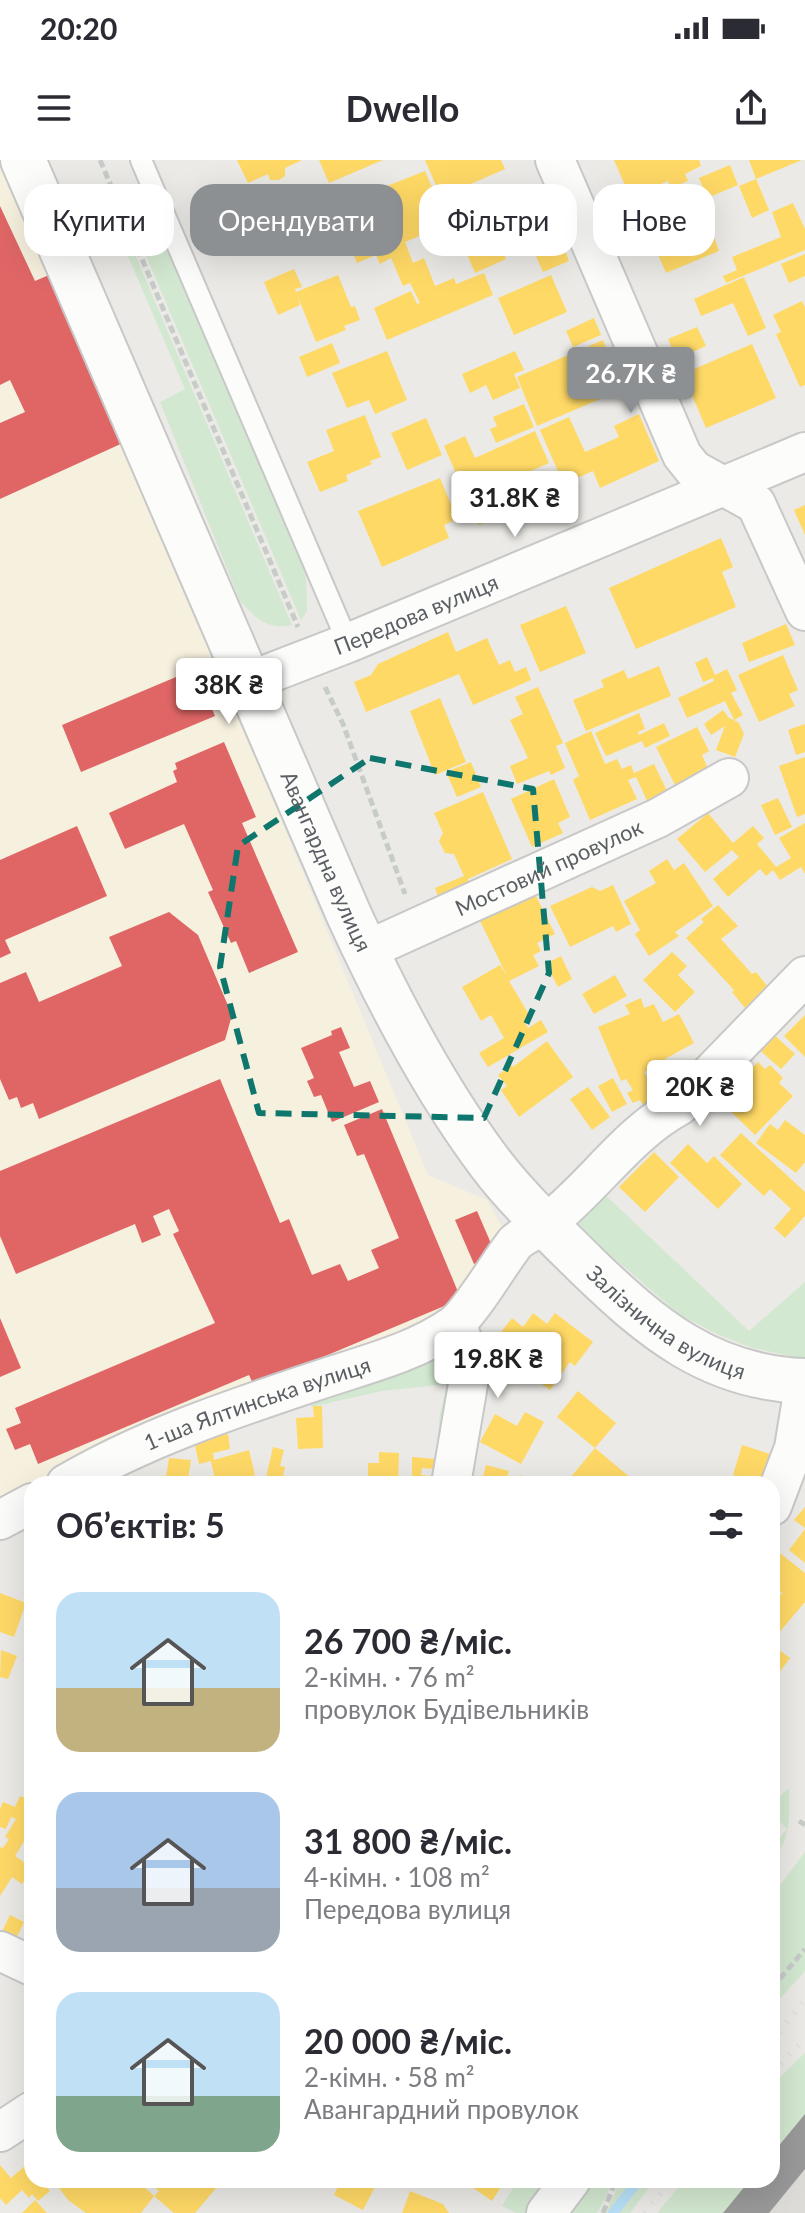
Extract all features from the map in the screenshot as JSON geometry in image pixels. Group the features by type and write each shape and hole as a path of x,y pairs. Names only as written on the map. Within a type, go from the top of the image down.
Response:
{"street":[{"name":"Авангардна вулиця","path":"23,160 247,682 383,988 465,1126 500,1175 545,1225"},
{"path":"555,160 682,455 694,470 756,504 805,611"},
{"name":"Передова вулиця","path":"247,682 348,643 805,452"},
{"name":"Мостовий провулок","path":"365,951 658,818 729,778"},
{"name":"1-ша Ялтинська вулиця","path":"80,1476 169,1434 393,1355 456,1324 525,1233 545,1225 626,1146 665,1113 679,1106 805,976"},
{"name":"Залізнична вулиця","path":"545,1225 651,1324 688,1349 734,1370 767,1378 805,1381"},
{"path":"452,1476 471,1367 456,1324"},
{"path":"780,1485 794,1448 805,1381"},
{"path":"0,1520 24,1507"},
{"path":"0,1951 24,1962"},
{"path":"0,2132 24,2116"},
{"path":"546,2213 565,2188"}],"lane":[{"path":"141,160 348,643"}],"path":[{"path":"100,160 311,657 343,724 417,927"},
{"path":"780,1979 805,1949"},
{"path":"603,2213 613,2188"}],"highlighted area":[{"path":"370,758 533,789 549,973 484,1118 259,1113 220,967 238,846"}],"shaded area":[{"path":"0,162 24,216 24,256 42,256 125,442 428,1175 487,1200 502,1227 466,1303 433,1326 258,1388 52,1476 24,1476 24,1488 0,1498"},
{"path":"805,2114 805,2213 723,2213 743,2188 780,2188 780,2144"}],"green space":[{"path":"128,256 136,256 292,625 276,626 263,622 240,601 160,402 185,389"},
{"path":"146,256 172,256 306,574 307,611 301,620"},
{"path":"598,1188 749,1331 805,1282 805,1359 753,1348 680,1315 569,1219"},
{"path":"445,1352 454,1359 434,1476 440,1414 447,1384 382,1391 311,1407 312,1401"},
{"path":"789,1788 789,1817 786,1836 780,1850 780,1837 787,1829 780,1822 780,1796"},
{"path":"805,1852 805,1971 780,1999 780,1885"},
{"path":"805,2053 805,2114 780,2144 780,2077"},
{"path":"513,2188 550,2188 533,2213 516,2213 502,2206"},
{"path":"579,2188 609,2188 597,2213 562,2213"},
{"path":"617,2188 649,2188 630,2213 606,2213"},
{"path":"678,2188 743,2188 723,2213 657,2213"}],"building: Житло":[{"path":"237,160 302,160 285,168 285,176 279,180 270,180 268,174 248,183"},
{"path":"319,160 383,160 329,183"},
{"path":"425,160 501,160 505,169 471,184 435,184"},
{"path":"614,160 699,160 701,166 685,174 688,181 681,184 669,184 668,181 661,184 624,184"},
{"path":"749,160 802,160 756,179"},
{"path":"730,165 738,185 715,195 715,184 701,184 699,178"},
{"path":"425,171 431,184 419,184 419,236 405,242 413,263 424,258 435,286 454,278 456,284 484,273 493,295 387,340 374,308 411,291 417,304 420,303 410,283 403,286 391,258 380,264 376,256 403,256 403,184 392,184"},
{"path":"756,179 769,210 752,218 739,186"},
{"path":"793,203 805,229 805,250 726,283 723,276 737,270 732,257 781,237 772,212"},
{"path":"805,254 805,276 789,283 781,264"},
{"path":"354,256 374,256 357,263"},
{"path":"468,256 505,256 506,259 475,273"},
{"path":"536,256 567,256 569,261 543,272"},
{"path":"659,256 707,256 666,273"},
{"path":"294,269 302,287 295,289 296,292 338,275 360,320 344,326 346,330 316,342 298,297 300,305 278,315 264,282"},
{"path":"551,275 567,312 514,335 498,298"},
{"path":"744,277 766,328 748,336 733,303 701,316 694,299"},
{"path":"802,301 805,307 805,385 800,387 776,334 781,332 773,315"},
{"path":"594,318 601,335 573,347 566,331"},
{"path":"697,327 706,346 686,355 692,370 752,344 776,398 706,428 668,339"},
{"path":"603,340 618,377 599,385 605,397 537,426 517,377"},
{"path":"332,343 340,363 307,377 299,357"},
{"path":"387,351 407,400 375,414 369,400 347,408 332,373"},
{"path":"515,351 524,370 514,374 520,388 493,400 486,385 470,393 462,374"},
{"path":"524,404 534,427 496,443 490,429 497,426 493,417"},
{"path":"639,414 659,461 600,488 593,471 566,483 540,430 569,417 585,452 619,437 614,426"},
{"path":"365,415 381,457 346,475 348,481 320,492 307,462 334,451 326,430"},
{"path":"426,418 442,455 407,470 391,433"},
{"path":"535,431 549,463 522,475 516,485 519,493 512,496 517,508 479,525 444,446 465,436 475,458"},
{"path":"440,478 457,519 444,525 449,538 382,567 358,511"},
{"path":"805,505 805,535 794,510"},
{"path":"721,538 733,567 722,572 736,607 636,649 609,588"},
{"path":"566,606 586,653 540,672 520,625"},
{"path":"786,624 795,645 749,662 742,643"},
{"path":"448,632 456,652 487,638 499,665 510,660 515,672 526,667 531,680 473,705 459,674 366,712 354,682 371,675 378,664"},
{"path":"783,655 798,690 789,694 795,706 759,722 738,675"},
{"path":"707,657 715,675 727,669 737,690 731,693 743,715 734,720 725,701 687,718 678,698 714,681 713,678 703,682 695,663"},
{"path":"659,666 671,696 586,731 573,700 604,687 601,680 624,670 628,679"},
{"path":"538,687 563,743 556,746 565,768 517,784 510,766 528,758 510,720 523,714 515,697"},
{"path":"440,698 466,762 435,775 410,711"},
{"path":"723,710 729,718 739,723 744,734 735,757 716,750 725,726 711,735 704,724"},
{"path":"639,713 645,729 638,732 639,735 664,723 670,736 645,748 642,741 606,756 595,733"},
{"path":"805,724 805,752 796,755 788,730"},
{"path":"697,727 709,751 702,755 709,771 676,787 656,747"},
{"path":"591,731 605,764 617,759 622,769 631,765 634,773 654,764 669,795 649,805 636,777 628,780 637,799 590,820 573,780 579,776 565,743"},
{"path":"805,757 805,814 797,817 779,766"},
{"path":"471,762 481,787 457,797 446,772"},
{"path":"554,779 570,817 558,823 563,833 532,847 511,799"},
{"path":"483,792 512,859 468,879 472,889 441,904 435,888 464,876 454,854 445,853 439,841 443,833 434,813"},
{"path":"778,798 792,827 775,835 761,805"},
{"path":"708,813 733,843 753,826 764,838 757,844 776,867 791,858 779,838 805,823 805,874 801,867 780,880 773,870 766,876 760,869 728,897 713,879 739,857 732,850 705,872 677,839"},
{"path":"667,859 674,870 684,863 713,906 675,932 679,936 649,956 635,934 640,930 624,901 656,883 649,871"},
{"path":"613,885 631,924 616,932 613,926 570,947 550,906 592,887 600,891"},
{"path":"533,890 555,934 537,943 541,951 533,955 539,966 509,981 531,1018 525,1022 528,1028 541,1020 548,1032 488,1067 479,1053 504,1038 491,1015 481,1021 462,987 500,965 507,976 478,917"},
{"path":"718,905 738,926 721,939 768,987 745,1008 732,992 734,990 686,938 704,922 701,919"},
{"path":"672,952 687,966 678,975 695,992 675,1012 643,980"},
{"path":"561,956 572,979 558,987 546,964"},
{"path":"615,975 627,996 594,1014 582,994"},
{"path":"641,998 644,1008 654,1004 663,1022 679,1014 694,1043 665,1059 671,1071 655,1079 650,1069 644,1072 658,1095 643,1105 640,1100 633,1103 627,1093 633,1090 626,1079 621,1081 598,1027 630,1014 625,1005"},
{"path":"805,1015 805,1057 784,1036"},
{"path":"770,1031 795,1054 781,1069 756,1047"},
{"path":"547,1041 573,1077 519,1117 501,1090 507,1086 498,1075"},
{"path":"758,1062 765,1069 770,1065 783,1078 779,1083 793,1096 755,1135 720,1101"},
{"path":"613,1078 627,1104 612,1112 598,1086"},
{"path":"588,1087 610,1117 592,1130 570,1099"},
{"path":"785,1120 805,1135 805,1162 796,1173 756,1143 770,1124 778,1130"},
{"path":"741,1133 805,1192 805,1216 785,1238 774,1228 791,1209 770,1189 764,1196 720,1155"},
{"path":"688,1144 707,1163 714,1156 742,1184 718,1209 670,1163"},
{"path":"654,1152 679,1177 645,1212 619,1187"},
{"path":"533,1313 547,1324 555,1313 593,1342 575,1366 570,1362 550,1390 491,1345 512,1318 523,1327"},
{"path":"578,1391 616,1423 595,1448 557,1417"},
{"path":"313,1406 322,1406 323,1448 298,1449 296,1418 314,1417"},
{"path":"525,1412 544,1422 521,1464 480,1442 495,1414 517,1426"},
{"path":"228,1434 230,1449 213,1453 214,1460 249,1450 255,1475 214,1476 211,1461 199,1464 194,1441"},
{"path":"742,1445 770,1454 763,1476 733,1475"},
{"path":"273,1447 284,1450 280,1466 285,1467 283,1476 266,1476"},
{"path":"595,1448 628,1476 572,1476"},
{"path":"379,1452 399,1453 398,1476 368,1476 368,1463 379,1463"},
{"path":"412,1457 436,1459 434,1469 422,1468 421,1475 430,1476 412,1476"},
{"path":"169,1458 191,1460 188,1476 166,1476"},
{"path":"486,1465 509,1471 507,1476 483,1476"},
{"path":"805,1507 805,1528 794,1520"},
{"path":"805,1529 805,1563 789,1550"},
{"path":"780,1553 805,1573 805,1602 780,1631"},
{"path":"0,1593 24,1602 24,1609 14,1637 0,1632"},
{"path":"1,1650 17,1656 8,1679 0,1677"},
{"path":"780,1651 790,1658 780,1671"},
{"path":"20,1796 24,1798 24,1841 15,1856 24,1862 24,1881 22,1884 12,1877 0,1896 0,1847 3,1848 9,1839 5,1837 16,1819 11,1817 6,1829 0,1827 0,1809 3,1802 15,1807"},
{"path":"10,1915 24,1922 13,1945 0,1936"},
{"path":"0,2165 11,2178 24,2167 24,2188 47,2188 50,2191 38,2201 32,2194 29,2198 22,2190 6,2205 0,2198"},
{"path":"59,2188 145,2188 154,2196 141,2213 86,2213 68,2200"},
{"path":"156,2188 216,2188 195,2213 174,2213 154,2196 159,2191"},
{"path":"337,2188 374,2188 363,2210 334,2195"},
{"path":"473,2188 500,2188 492,2201"},
{"path":"410,2191 443,2204 449,2213 402,2213"},
{"path":"35,2200 47,2213 22,2213"}],"building: Торгівля":[{"path":"0,206 35,281 49,275 125,442 0,499 0,423 25,412 10,380 0,385"},
{"path":"195,669 215,716 81,772 62,725"},
{"path":"224,742 256,817 242,823 298,952 249,973 236,941 231,943 208,892 213,890 184,824 125,849 109,813 177,782 173,771 177,769 175,763"},
{"path":"77,826 107,896 5,940 11,953 0,958 0,860"},
{"path":"169,912 198,935 232,1015 225,1040 39,1119 33,1103 21,1108 17,1097 9,1100 0,1079 0,983 26,972 39,1002 122,966 109,937"},
{"path":"341,1027 350,1048 339,1052 354,1087 370,1081 379,1102 332,1122 321,1095 314,1097 307,1081 314,1078 301,1048 332,1035 331,1031"},
{"path":"220,1079 280,1223 289,1219 312,1275 340,1264 348,1281 379,1268 371,1250 399,1238 364,1154 357,1156 344,1125 382,1109 461,1299 254,1386 249,1375 38,1464 30,1444 15,1450 6,1429 21,1423 15,1408 215,1323 173,1234 179,1231 169,1209 153,1216 161,1235 142,1243 135,1224 16,1274 0,1236 0,1171"},
{"path":"477,1211 496,1255 474,1264 455,1220"},
{"path":"0,1318 21,1368 0,1377"}],"building: Промзона":[{"path":"805,2114 805,2169 769,2213 723,2213 743,2188 780,2188 780,2144"}],"waterway":[{"path":"613,2213 633,2188"}],"railway":[{"path":"780,2032 805,1999"},
{"path":"780,2064 805,2039"},
{"path":"644,2213 665,2188"}]}
